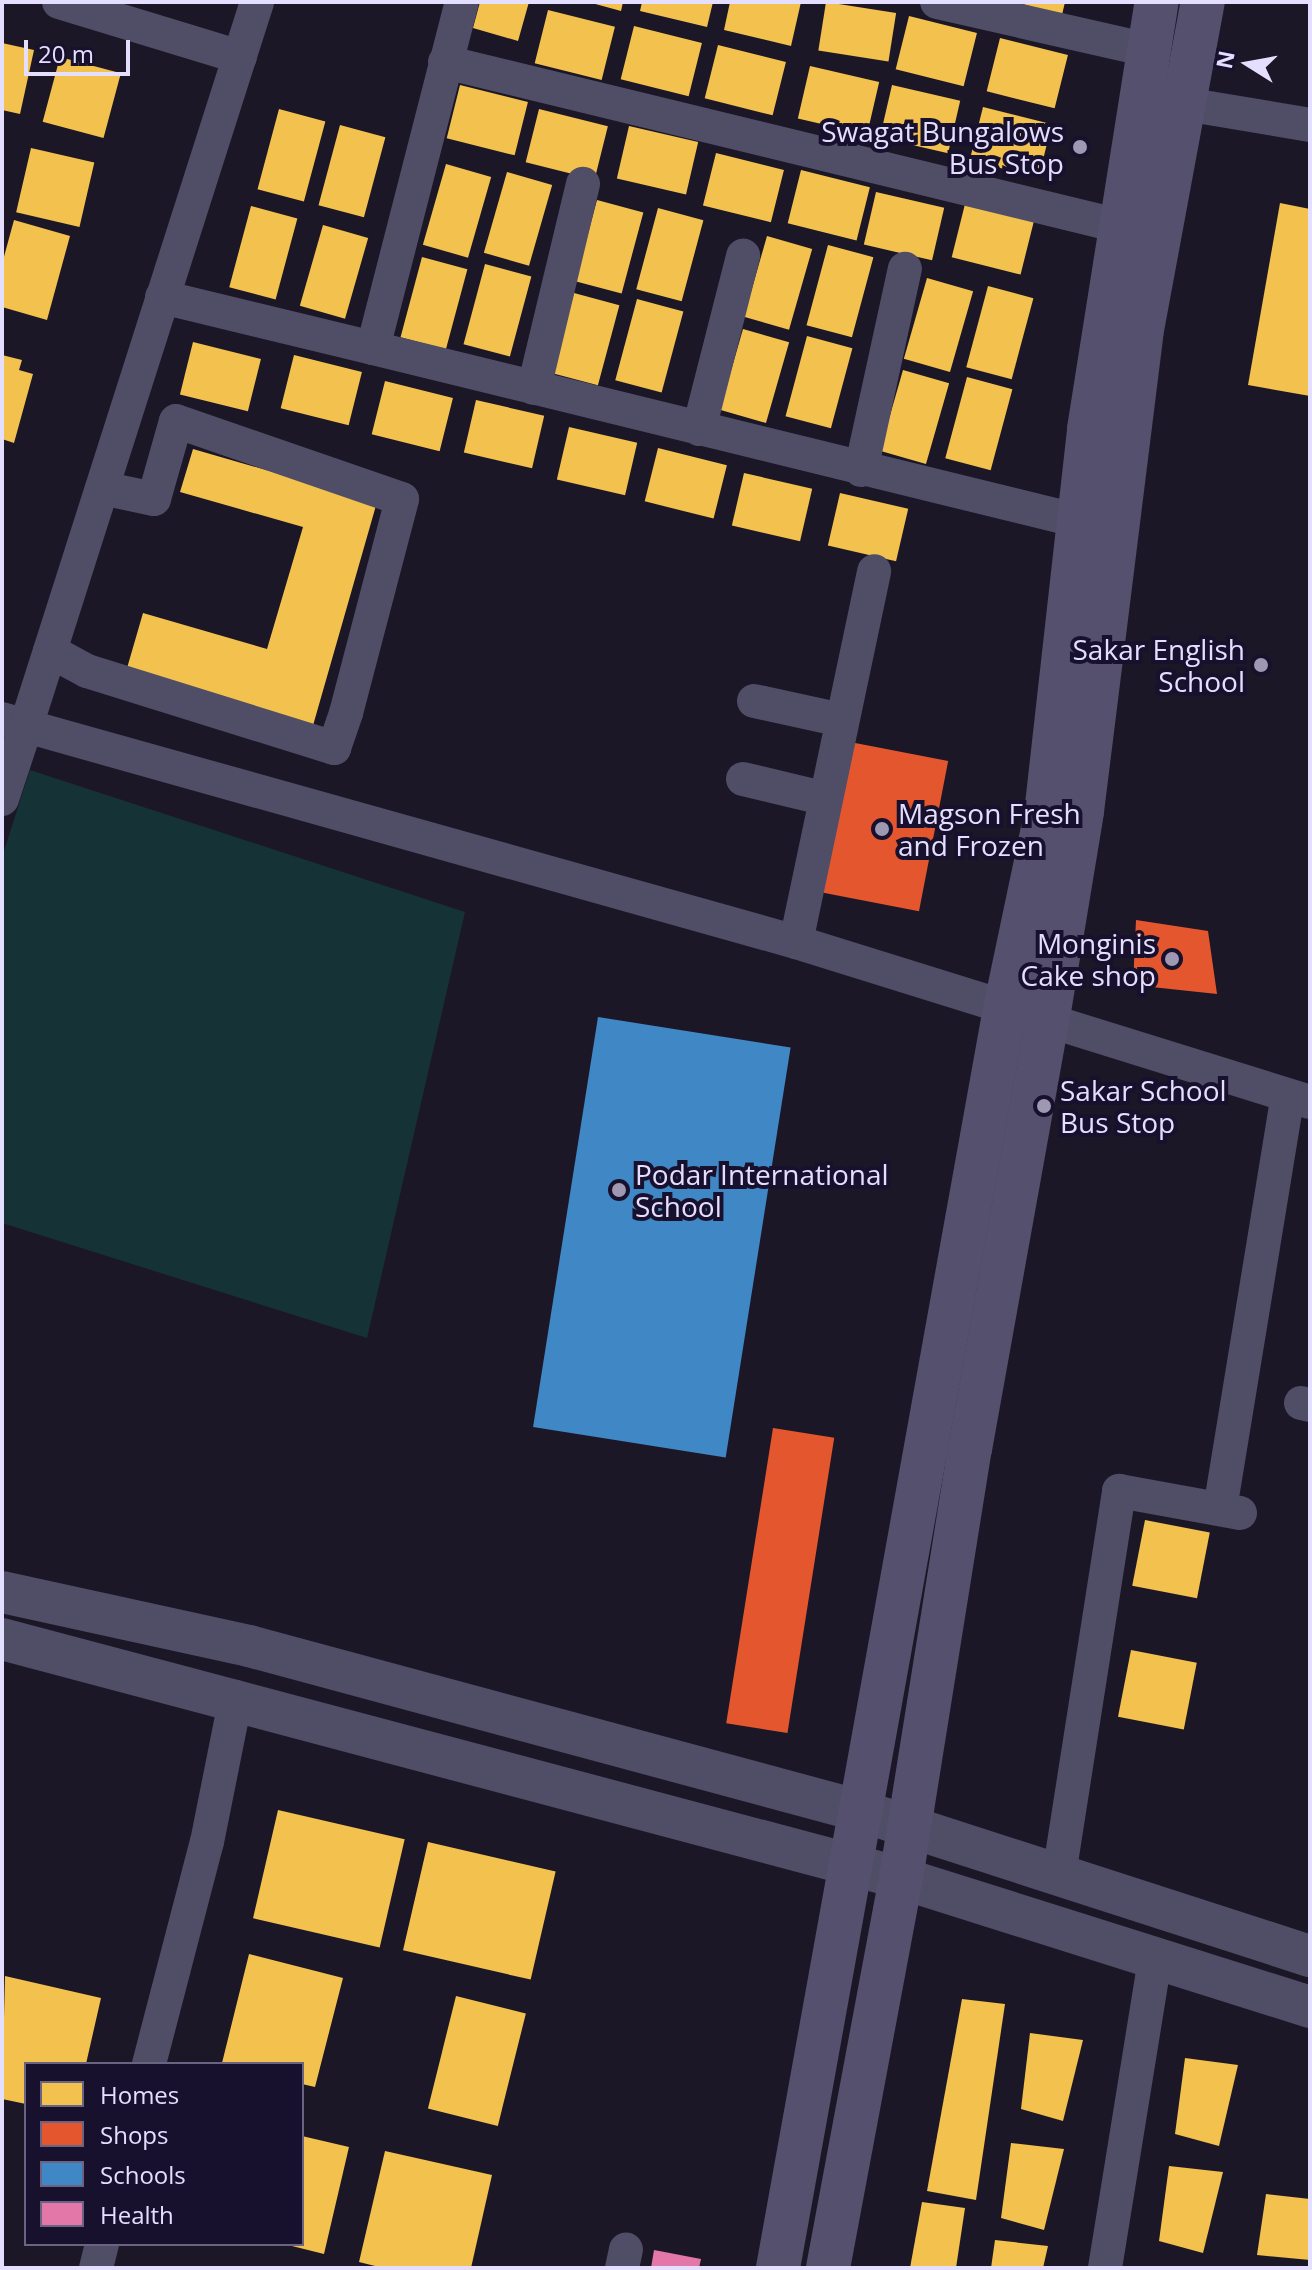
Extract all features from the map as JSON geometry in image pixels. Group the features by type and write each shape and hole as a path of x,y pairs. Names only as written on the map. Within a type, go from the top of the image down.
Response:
{"main road":[{"path":"778,2268 864,1812 1005,1009 1046,814 1098,523 1141,335 1165,101 1148,50 1157,2"},
{"path":"828,2268 910,1828 970,1449 1082,811 1098,523 1120,226 1203,2"}],"street":[{"path":"59,2 240,57"},
{"path":"2,799 14,723 50,651 257,2"},
{"path":"373,348 462,2"},
{"path":"937,2 1148,50"},
{"path":"445,62 1120,226"},
{"path":"1165,101 1310,125"},
{"path":"534,388 583,184"},
{"path":"699,429 743,256"},
{"path":"861,470 905,269"},
{"path":"162,297 861,470 1098,523"},
{"path":"50,651 87,671 334,748 346,713 402,499 176,421 154,499 102,488"},
{"path":"796,942 874,571"},
{"path":"754,701 842,720"},
{"path":"14,723 796,942 1005,1009 1048,1017 1299,1099 1231,1502 1119,1491 1059,1875"},
{"path":"743,779 826,799"},
{"path":"2,1592 249,1646 864,1812 1310,1956"},
{"path":"2,1639 236,1697 901,1878 1310,2007"},
{"path":"150,2062 207,1842 236,1697"},
{"path":"1105,2268 1155,1958"},
{"path":"96,2268 102,2246"}],"green space":[{"path":"30,770 465,912 367,1338 2,1223 2,857"}],"building: Homes":[{"path":"480,2 529,2 518,41 473,28"},
{"path":"588,2 623,2 621,11"},
{"path":"642,2 713,2 707,27 640,11"},
{"path":"730,2 801,2 791,46 724,30"},
{"path":"826,2 896,13 888,62 818,50"},
{"path":"1015,2 1065,2 1062,15"},
{"path":"548,10 615,27 602,80 535,63"},
{"path":"909,16 977,33 964,86 896,69"},
{"path":"634,26 702,43 689,96 621,79"},
{"path":"1000,38 1068,55 1055,108 987,91"},
{"path":"2,43 34,50 20,114 2,110"},
{"path":"718,45 786,62 773,115 705,98"},
{"path":"60,57 121,73 104,138 43,122"},
{"path":"810,66 879,82 867,135 798,119"},
{"path":"460,85 528,102 515,155 447,138"},
{"path":"892,85 960,101 948,153 880,138"},
{"path":"983,107 1052,124 1039,178 970,160"},
{"path":"279,109 325,121 304,202 258,189"},
{"path":"539,109 608,126 595,180 526,162"},
{"path":"340,125 385,137 364,217 319,205"},
{"path":"629,126 698,142 686,195 617,179"},
{"path":"31,148 94,163 79,227 16,212"},
{"path":"716,153 784,170 771,222 703,205"},
{"path":"446,164 491,177 468,258 423,245"},
{"path":"801,170 870,187 857,241 788,223"},
{"path":"507,172 552,185 529,266 484,253"},
{"path":"876,192 944,208 932,260 864,245"},
{"path":"597,200 643,212 622,294 575,281"},
{"path":"1280,203 1310,209 1310,396 1248,385"},
{"path":"965,204 1034,221 1021,275 952,257"},
{"path":"251,206 297,218 276,300 229,287"},
{"path":"658,208 703,220 682,301 636,289"},
{"path":"14,220 70,236 47,320 2,307 2,264"},
{"path":"323,225 368,238 345,319 300,306"},
{"path":"767,236 812,249 789,330 744,317"},
{"path":"828,245 873,257 852,337 807,325"},
{"path":"422,257 467,269 446,349 401,337"},
{"path":"485,264 531,276 510,357 464,344"},
{"path":"927,278 973,291 950,372 904,359"},
{"path":"988,286 1033,298 1012,379 966,367"},
{"path":"574,293 619,305 598,385 553,373"},
{"path":"637,299 683,311 662,393 615,380"},
{"path":"743,329 789,342 766,423 720,410"},
{"path":"807,336 852,348 831,428 786,416"},
{"path":"193,342 261,359 248,411 180,394"},
{"path":"2,355 22,360 19,370 33,374 14,443 2,439"},
{"path":"294,355 362,372 349,425 281,408"},
{"path":"903,370 949,383 926,464 880,451"},
{"path":"967,377 1012,389 991,470 945,458"},
{"path":"385,381 453,398 440,451 372,434"},
{"path":"476,400 544,416 532,468 464,453"},
{"path":"569,427 637,443 625,495 557,480"},
{"path":"658,448 727,465 714,519 645,501"},
{"path":"193,449 377,502 312,729 125,675 143,613 267,649 303,527 180,492"},
{"path":"744,473 812,489 800,541 732,526"},
{"path":"840,493 908,509 896,561 828,546"},
{"path":"1145,1520 1210,1533 1197,1598 1132,1586"},
{"path":"1131,1650 1197,1663 1184,1730 1118,1717"},
{"path":"278,1810 405,1839 380,1947 253,1918"},
{"path":"428,1842 556,1871 531,1980 403,1950"},
{"path":"249,1954 343,1978 315,2087 304,2084 304,2062 222,2062"},
{"path":"5,1976 101,1998 86,2062 24,2062 24,2104 2,2099"},
{"path":"456,1996 526,2013 498,2126 428,2109"},
{"path":"962,1999 1005,2004 976,2200 927,2191"},
{"path":"1030,2033 1083,2040 1063,2121 1021,2109"},
{"path":"1185,2058 1238,2065 1219,2146 1175,2134"},
{"path":"304,2136 349,2147 324,2254 292,2246 304,2246"},
{"path":"1011,2143 1064,2149 1044,2230 1001,2218"},
{"path":"385,2151 492,2175 471,2268 383,2268 359,2262"},
{"path":"1169,2166 1223,2172 1203,2253 1159,2241"},
{"path":"1266,2194 1310,2199 1310,2260 1257,2255"},
{"path":"922,2202 965,2208 956,2268 910,2268"},
{"path":"995,2240 1048,2246 1043,2268 991,2268"}],"building: Shops":[{"path":"850,742 948,761 919,911 821,892"},
{"path":"1136,920 1208,931 1217,994 1133,985"},
{"path":"773,1428 834,1438 787,1733 726,1723"}],"building: Schools":[{"path":"598,1017 791,1048 726,1457 533,1427"}],"building: Health":[{"path":"654,2250 701,2259 699,2268 651,2268"}],"place":[{"name":"Swagat Bungalows Bus Stop","path":"1080,147"},
{"name":"Sakar English School","path":"1261,665"},
{"name":"Magson Fresh and Frozen","path":"882,829"},
{"name":"Monginis Cake shop","path":"1172,959"},
{"name":"Sakar School Bus Stop","path":"1044,1106"},
{"name":"Podar International School","path":"619,1190"}]}
